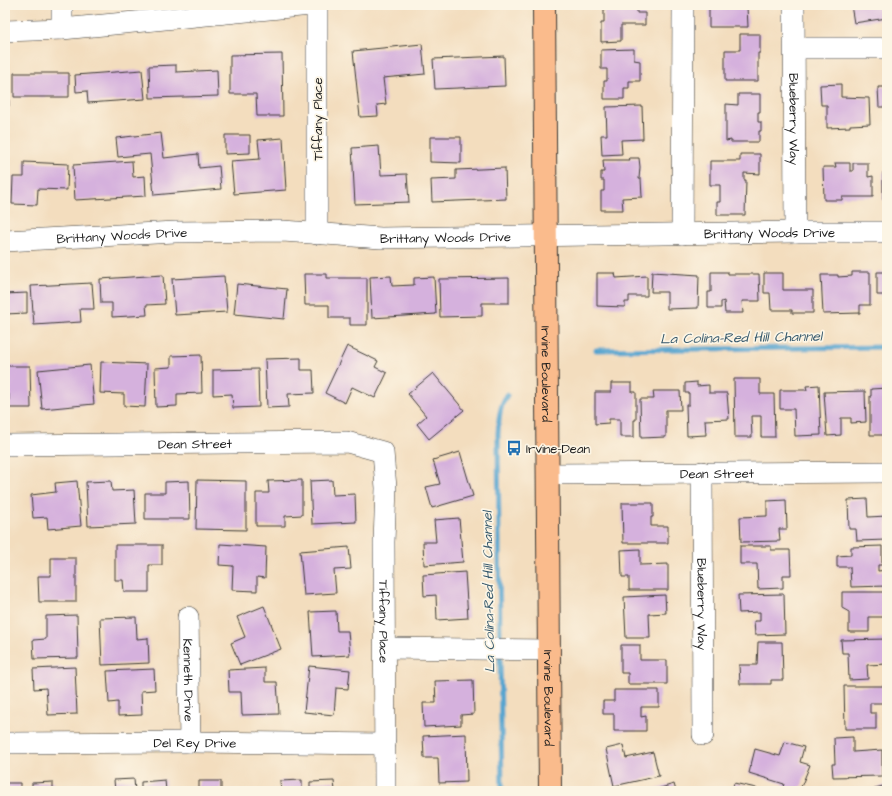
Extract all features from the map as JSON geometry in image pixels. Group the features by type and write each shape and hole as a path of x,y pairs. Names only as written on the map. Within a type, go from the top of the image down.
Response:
{"main road":[{"name":"Irvine Boulevard","path":"544,5 544,116 547,236 550,791"}],"street":[{"path":"62,5 62,30"},
{"path":"5,32 62,30 311,5"},
{"name":"Tiffany Place","path":"317,5 317,234"},
{"path":"682,234 683,5"},
{"name":"Blueberry Way","path":"794,5 795,232"},
{"path":"795,48 887,48"},
{"name":"Brittany Woods Drive","path":"5,241 175,232 283,231 381,238 887,232"},
{"name":"Dean Street","path":"5,445 348,442 384,452"},
{"name":"Tiffany Place","path":"384,452 386,488 384,542 385,791"},
{"name":"Blueberry Way","path":"702,472 703,735"},
{"name":"Dean Street","path":"548,474 887,472"},
{"name":"Kenneth Drive","path":"188,617 190,742"},
{"path":"385,648 549,650"},
{"name":"Del Rey Drive","path":"5,742 385,744"}],"building":[{"path":"604,5 637,5 637,13 645,13 645,25 621,25 621,41 601,42 601,23 604,23"},
{"path":"709,5 741,5 741,7 747,7 748,27 709,27"},
{"path":"851,5 884,5 887,18 854,23"},
{"path":"740,34 760,34 758,81 725,81 725,50 740,50"},
{"path":"422,44 425,74 383,78 386,104 377,105 378,116 360,117 353,51"},
{"path":"634,49 634,60 640,61 640,81 629,81 629,88 624,88 624,99 604,99 604,81 607,81 607,69 601,69 601,50"},
{"path":"282,54 283,116 257,116 256,94 230,94 230,55"},
{"path":"504,56 505,86 435,89 433,59"},
{"path":"176,65 176,72 217,70 218,96 150,98 149,66"},
{"path":"142,70 145,99 88,103 87,91 76,92 75,75"},
{"path":"5,73 8,73 9,106 5,106"},
{"path":"14,73 69,73 69,97 14,97"},
{"path":"841,84 841,97 869,98 870,124 827,128 827,105 821,105 820,85"},
{"path":"878,87 887,87 887,107 879,107"},
{"path":"738,94 760,94 760,112 758,112 758,122 761,122 761,131 759,131 759,142 726,141 726,104 738,105"},
{"path":"642,106 643,139 621,140 622,154 602,155 601,135 607,135 606,107"},
{"path":"161,133 164,158 198,154 199,168 219,166 221,189 154,195 150,154 118,157 116,138"},
{"path":"225,135 250,135 250,153 225,154"},
{"path":"430,137 461,137 461,163 430,162"},
{"path":"283,138 286,190 234,194 231,161 260,159 258,140"},
{"path":"379,146 381,175 407,174 409,202 355,204 352,148"},
{"path":"740,154 760,154 760,174 744,173 744,180 746,180 745,215 717,215 717,202 720,202 720,185 710,185 710,161 740,161"},
{"path":"629,158 639,158 639,179 641,179 642,197 622,198 623,210 601,210 601,191 604,191 604,180 601,180 601,172 604,172 603,160 630,160"},
{"path":"132,161 133,177 145,176 146,196 75,200 73,165"},
{"path":"24,162 68,164 67,190 38,189 37,205 12,204 13,177 24,177"},
{"path":"835,163 850,163 850,171 853,171 853,163 868,163 868,177 873,176 873,197 842,197 842,200 824,200 823,167 836,167"},
{"path":"505,168 506,199 432,202 431,180 456,179 456,170"},
{"path":"883,172 887,172 887,200 883,200"},
{"path":"652,272 699,275 698,308 667,309 667,292 651,292"},
{"path":"711,272 728,272 728,274 759,274 760,301 742,301 743,313 725,313 724,301 721,302 721,308 708,308 708,292 711,292"},
{"path":"852,272 870,272 870,305 860,305 860,313 823,314 821,275 838,275 838,277 852,276"},
{"path":"877,272 887,272 887,295 877,295"},
{"path":"597,273 615,273 616,278 647,276 647,296 629,296 629,302 625,302 625,307 597,306"},
{"path":"764,273 783,273 783,290 813,290 813,313 792,313 792,310 771,310 770,293 764,293"},
{"path":"304,274 327,274 327,278 367,278 367,325 350,325 350,318 329,318 329,305 305,305"},
{"path":"163,275 165,304 146,305 147,315 112,317 112,303 101,303 100,279"},
{"path":"224,276 227,312 175,315 172,279"},
{"path":"391,276 392,286 414,285 414,278 434,277 436,314 372,318 370,277"},
{"path":"509,278 509,303 482,303 482,316 440,317 439,279"},
{"path":"92,283 94,309 80,309 81,322 34,325 31,286"},
{"path":"237,284 287,289 284,319 234,314"},
{"path":"27,293 27,313 5,314 5,294"},
{"path":"347,346 378,361 375,367 387,373 375,398 352,387 345,403 325,393"},
{"path":"201,355 202,393 177,394 177,406 156,407 155,368 171,367 171,356"},
{"path":"301,358 301,370 313,370 314,393 288,394 289,407 267,408 265,359"},
{"path":"101,362 147,364 145,407 124,406 124,394 100,393"},
{"path":"90,365 94,404 42,409 38,370"},
{"path":"5,366 30,366 31,408 9,408 9,394 5,394"},
{"path":"258,369 259,407 233,408 232,394 213,395 213,370"},
{"path":"433,373 464,410 429,439 417,424 426,416 408,394"},
{"path":"734,379 760,379 760,394 774,394 775,437 761,437 761,416 751,416 752,437 735,437"},
{"path":"697,382 697,386 709,385 709,393 727,393 729,419 705,420 706,435 687,436 686,405 689,405 689,393 685,393 685,383"},
{"path":"611,383 632,383 632,392 636,392 636,420 634,420 634,437 620,437 620,419 609,419 609,423 595,424 595,392 611,392"},
{"path":"819,385 821,435 795,436 794,409 780,409 780,390 807,390 806,386"},
{"path":"887,388 887,435 870,435 871,389"},
{"path":"653,391 680,391 681,410 666,410 666,437 641,438 640,399 654,399"},
{"path":"865,391 866,422 851,423 851,418 841,418 841,435 827,436 824,392"},
{"path":"460,452 473,496 432,508 426,487 440,484 433,460"},
{"path":"197,480 246,481 246,530 196,529"},
{"path":"302,480 302,515 285,516 285,526 256,526 256,493 269,493 268,481"},
{"path":"332,480 333,495 355,494 356,522 312,524 310,481"},
{"path":"77,481 81,526 48,529 47,517 33,518 31,495 56,492 55,483"},
{"path":"111,481 112,491 134,490 136,524 88,526 86,482"},
{"path":"189,481 190,519 145,519 145,493 165,493 165,482"},
{"path":"867,499 868,517 887,516 887,540 857,541 856,529 849,529 848,500"},
{"path":"786,500 787,529 779,529 780,541 741,542 740,517 767,516 767,501"},
{"path":"622,503 653,503 653,517 651,517 651,526 668,526 668,543 623,543"},
{"path":"459,518 463,562 424,565 423,542 436,542 434,520"},
{"path":"220,544 266,547 265,578 257,577 257,591 232,590 233,566 219,565"},
{"path":"115,545 162,545 162,565 149,565 149,592 124,592 123,580 115,580"},
{"path":"740,546 771,546 771,550 790,550 791,575 783,575 783,588 758,589 757,564 740,564"},
{"path":"882,546 882,565 878,565 878,571 887,570 887,586 851,587 850,567 837,567 837,556 851,555 851,547"},
{"path":"349,547 351,569 334,570 336,593 304,595 300,551"},
{"path":"640,549 640,565 668,564 668,590 629,590 629,577 622,577 621,550"},
{"path":"51,558 76,558 76,602 39,602 38,576 51,576"},
{"path":"465,572 468,618 437,620 436,595 424,596 423,575"},
{"path":"842,592 887,592 887,617 869,617 869,632 849,632 849,612 842,608"},
{"path":"784,594 785,634 755,635 754,621 760,621 760,612 739,613 738,595"},
{"path":"665,595 666,613 649,614 650,638 626,638 624,597"},
{"path":"264,606 281,649 240,665 231,643 245,637 237,617"},
{"path":"336,611 337,631 348,631 350,655 313,657 310,612"},
{"path":"77,615 78,658 34,659 33,640 46,639 46,616"},
{"path":"136,617 137,639 148,638 149,663 102,665 100,618"},
{"path":"887,639 887,664 867,665 868,679 849,680 848,653 842,653 841,640"},
{"path":"758,642 782,642 783,680 771,680 771,684 740,684 739,665 757,665"},
{"path":"621,645 640,645 640,660 667,660 667,684 628,684 628,673 621,673"},
{"path":"309,666 350,670 348,689 336,688 334,715 304,712"},
{"path":"75,667 77,714 48,715 46,688 34,689 33,669"},
{"path":"265,668 265,682 277,682 279,714 242,715 241,692 229,692 228,670"},
{"path":"154,669 155,690 141,691 142,715 118,716 118,702 109,703 107,671"},
{"path":"473,680 474,714 461,715 461,725 424,727 423,703 436,703 435,681"},
{"path":"844,686 887,686 887,703 870,703 870,713 876,713 876,729 845,729"},
{"path":"614,690 659,690 659,707 641,707 641,717 646,716 646,731 614,731 614,714 603,714 603,701 614,701"},
{"path":"466,734 467,782 439,783 438,758 424,758 423,736"},
{"path":"853,737 853,752 882,750 882,776 833,777 832,764 835,764 834,738"},
{"path":"785,742 804,747 800,762 810,765 801,787 795,791 783,787 784,784 749,773 755,749 780,756"},
{"path":"623,745 626,758 653,752 659,776 614,786 606,749"},
{"path":"134,779 135,791 115,791 114,780"},
{"path":"165,780 166,791 141,791 141,782"},
{"path":"302,780 302,791 281,791 280,781"},
{"path":"199,781 221,781 221,791 199,791"},
{"path":"334,781 335,791 310,791 310,782"},
{"path":"53,782 53,791 32,791 32,783"},
{"path":"5,783 20,783 20,791 5,791"},
{"path":"734,783 756,788 759,791 732,791"},
{"path":"674,784 676,791 650,791"},
{"path":"887,785 887,791 876,791 875,788"}],"waterway":[{"name":"La Colina-Red Hill Channel","path":"596,350 887,347"},
{"name":"La Colina-Red Hill Channel","path":"500,644 498,434 501,409 507,395"},
{"name":"La Colina-Red Hill Channel","path":"500,654 502,791"}],"place":[{"name":"Irvine-Dean","path":"514,448"}]}
